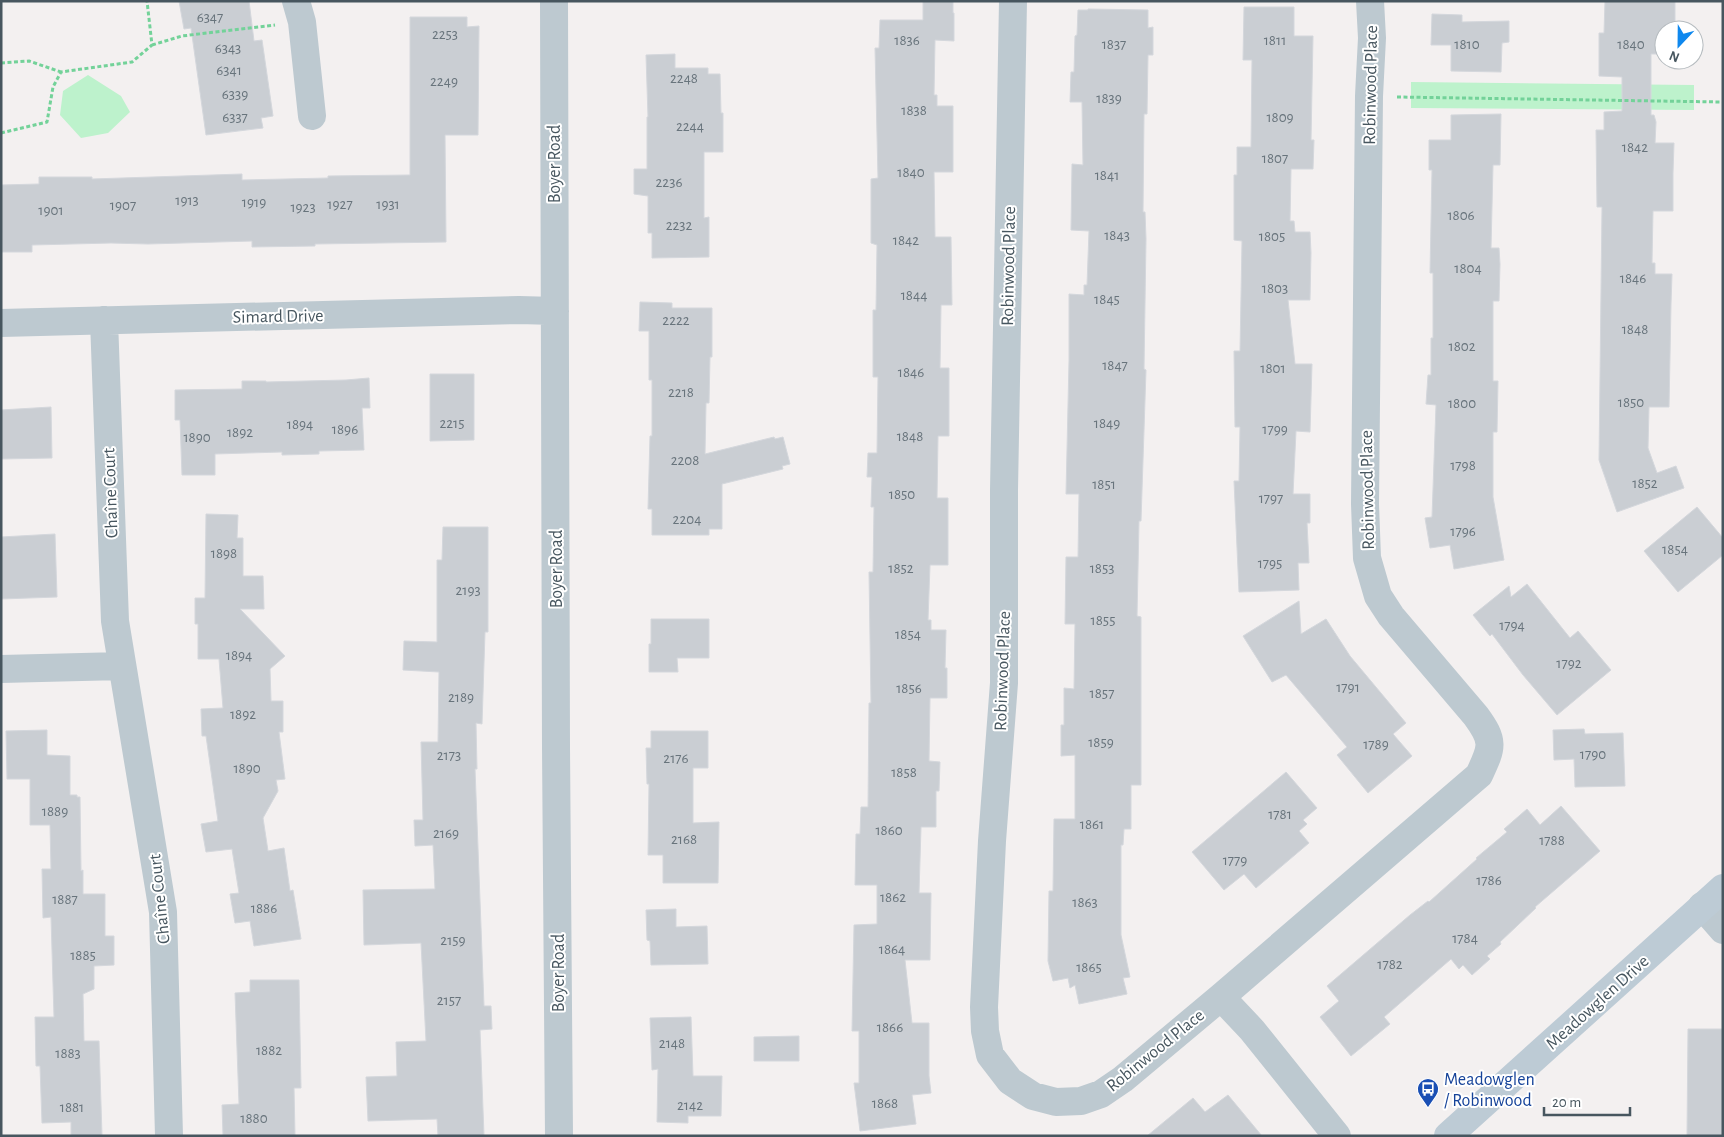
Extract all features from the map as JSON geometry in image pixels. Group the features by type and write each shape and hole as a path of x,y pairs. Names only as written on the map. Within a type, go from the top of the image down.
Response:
{"street":[{"name":"Boyer Road","path":"554,1 559,1136"},
{"name":"Robinwood Place","path":"1012,1 1004,490 1004,683 984,973 985,1031 990,1055 1010,1081 1033,1096 1056,1102 1081,1101 1101,1094 1123,1079 1479,776 1490,750 1487,732 1476,716 1391,616 1378,596 1367,558 1365,504 1369,96 1372,38 1370,1"},
{"path":"303,7 312,116"},
{"name":"Simard Drive","path":"1,323 519,310 555,311"},
{"name":"Chaîne Court","path":"104,320 115,621 163,912 169,1136"},
{"path":"1,669 122,666"},
{"name":"Meadowglen Drive","path":"1448,1136 1723,888"},
{"path":"1702,906 1723,930"},
{"name":"Robinwood Place","path":"1221,997 1252,1030 1337,1136"}],"path":[{"path":"147,1 152,44"},
{"path":"1,63 29,61 61,72 132,62 152,44 303,7"},
{"path":"1,133 47,122 53,87 61,72"},
{"path":"1369,96 1723,102"}],"green space":[{"path":"88,75 121,96 130,112 108,133 81,138 60,115 63,91"},
{"path":"1411,82 1694,85 1694,110 1411,108"}],"building":[{"path":"179,1 249,1 254,41 262,40 273,116 261,118 263,128 206,135 191,28 184,29"},
{"path":"923,1 953,1 954,13 954,41 935,40 934,95 937,95 937,106 953,106 953,172 934,172 935,237 951,237 952,305 941,305 940,368 949,368 949,436 938,436 937,498 948,498 948,565 930,565 928,620 931,620 931,630 946,630 945,668 947,668 947,698 930,698 929,761 940,762 939,791 936,791 936,827 921,827 919,893 931,893 930,960 905,960 912,1023 929,1023 929,1076 931,1093 912,1095 916,1124 860,1131 854,1083 859,1083 859,1031 852,1031 854,925 877,924 877,885 855,885 856,834 860,834 861,807 868,807 869,703 871,703 869,572 873,572 874,507 871,507 872,477 867,477 868,453 877,453 878,377 873,377 873,310 876,310 877,245 871,243 871,179 878,178 875,48 879,48 880,20 923,20"},
{"path":"1605,1 1675,1 1675,20 1654,20 1654,54 1651,54 1651,115 1654,115 1656,122 1655,143 1674,143 1673,211 1653,211 1652,263 1655,263 1655,274 1672,274 1669,407 1649,407 1648,448 1657,473 1676,466 1684,488 1617,512 1599,460 1602,207 1597,207 1596,130 1604,130 1604,112 1622,111 1622,77 1599,76 1599,33 1604,33"},
{"path":"1244,7 1294,7 1294,36 1313,36 1311,140 1314,140 1313,169 1291,169 1290,221 1294,221 1295,232 1310,232 1311,253 1310,300 1288,300 1295,364 1312,364 1310,432 1296,431 1293,494 1310,494 1310,523 1307,523 1309,563 1298,563 1299,590 1239,592 1234,481 1239,481 1240,427 1235,427 1234,351 1240,351 1242,241 1234,240 1234,175 1237,175 1237,147 1251,147 1252,60 1243,60"},
{"path":"1078,10 1148,10 1148,28 1153,27 1153,55 1148,55 1147,114 1144,114 1143,212 1145,212 1146,239 1144,369 1146,370 1137,616 1141,617 1141,785 1131,785 1131,829 1124,829 1123,845 1121,845 1121,935 1130,977 1123,978 1127,994 1079,1004 1075,985 1070,988 1068,978 1053,981 1048,961 1049,891 1053,891 1054,819 1075,819 1075,755 1061,756 1061,725 1064,725 1064,688 1074,689 1075,624 1065,624 1066,557 1078,557 1079,494 1066,494 1069,294 1084,295 1084,285 1087,285 1089,231 1071,230 1072,164 1083,165 1082,102 1070,102 1071,72 1074,72"},
{"path":"1432,14 1462,15 1462,22 1509,21 1509,42 1502,43 1501,72 1451,71 1451,45 1431,45"},
{"path":"410,17 467,17 467,27 479,26 478,135 445,135 446,242 252,247 252,241 148,244 111,243 32,245 32,252 2,252 1,185 39,184 39,177 92,177 92,179 242,174 242,180 410,175"},
{"path":"675,54 675,68 708,68 708,74 720,74 723,152 704,152 704,218 709,217 709,257 652,258 652,233 648,233 648,196 634,194 634,169 647,169 646,55"},
{"path":"1501,114 1500,165 1493,165 1491,248 1499,248 1500,264 1499,301 1493,301 1493,381 1498,381 1497,432 1493,432 1493,497 1504,560 1454,569 1450,545 1430,548 1425,518 1432,517 1436,405 1426,404 1428,375 1431,375 1431,338 1433,338 1433,273 1430,273 1432,170 1429,170 1429,140 1451,140 1451,115"},
{"path":"640,302 672,303 672,308 712,308 712,357 710,357 709,403 706,403 705,454 774,437 775,439 783,437 790,464 782,466 783,469 722,484 722,529 709,529 709,535 652,535 652,509 648,509 650,436 652,436 652,380 649,380 649,331 639,331"},
{"path":"430,374 474,374 474,440 430,441"},
{"path":"369,378 370,408 362,408 364,450 319,451 319,454 282,455 282,452 215,454 215,475 182,475 180,420 175,420 175,390 242,389 242,381 266,382"},
{"path":"51,407 52,458 1,459 1,410"},
{"path":"1697,507 1723,538 1723,555 1678,592 1644,551"},
{"path":"206,514 238,515 237,538 243,538 243,576 263,576 264,609 240,609 285,656 270,669 271,701 283,701 283,732 279,732 285,779 276,780 278,791 263,818 268,851 284,848 290,891 293,890 301,939 254,946 250,921 235,923 230,894 239,893 232,849 206,852 201,824 218,821 206,736 202,736 201,709 223,708 219,659 198,659 198,624 195,624 195,598 205,598"},
{"path":"443,527 488,527 488,632 485,632 482,724 476,723 477,769 475,769 484,1006 491,1006 492,1029 480,1030 484,1136 438,1136 437,1119 368,1121 366,1077 397,1076 396,1042 426,1041 421,943 364,945 363,890 435,889 433,845 415,846 414,820 423,820 421,742 438,742 439,672 403,670 404,641 437,642 437,560 442,560"},
{"path":"55,534 57,597 1,599 1,537"},
{"path":"1527,584 1570,638 1578,631 1611,670 1557,715 1492,634 1490,636 1473,615 1509,586 1511,597"},
{"path":"1299,601 1301,634 1326,619 1350,656 1406,723 1393,734 1412,756 1368,793 1337,755 1347,747 1286,675 1272,682 1243,636"},
{"path":"651,619 709,619 709,658 677,658 678,672 649,672"},
{"path":"1584,729 1585,734 1623,733 1625,786 1575,787 1574,759 1554,760 1553,730"},
{"path":"47,730 47,755 70,756 70,795 80,797 83,894 105,894 105,936 114,936 114,965 94,966 94,989 83,994 84,1041 99,1041 102,1136 71,1136 71,1122 42,1123 40,1066 36,1066 35,1017 54,1017 51,917 43,918 42,869 51,869 50,825 30,825 30,779 7,779 6,731"},
{"path":"651,731 708,731 708,768 693,768 693,823 719,822 718,883 663,883 663,855 648,855 649,784 647,784 646,748 651,748"},
{"path":"1286,772 1317,808 1303,820 1307,824 1299,831 1309,843 1256,888 1244,874 1224,890 1192,852"},
{"path":"1561,806 1600,851 1535,907 1500,942 1501,944 1487,956 1490,959 1472,975 1463,965 1459,969 1451,959 1384,1017 1390,1024 1351,1056 1320,1017 1339,1001 1327,986 1410,915 1429,902 1507,832 1504,829 1527,809 1540,825"},
{"path":"676,909 676,927 707,926 708,964 651,965 650,941 647,940 646,910"},
{"path":"250,980 299,980 301,1088 294,1088 295,1136 223,1135 222,1105 239,1104 235,993 250,992"},
{"path":"691,1017 693,1076 722,1076 721,1116 688,1116 688,1123 657,1122 658,1069 652,1070 650,1018"},
{"path":"1688,1029 1723,1029 1723,1136 1687,1136"},
{"path":"799,1036 799,1061 754,1061 754,1037"},
{"path":"1228,1095 1262,1136 1147,1136 1193,1098 1205,1112"}],"place":[{"name":"Meadowglen / Robinwood","path":"1428,1108"}]}
